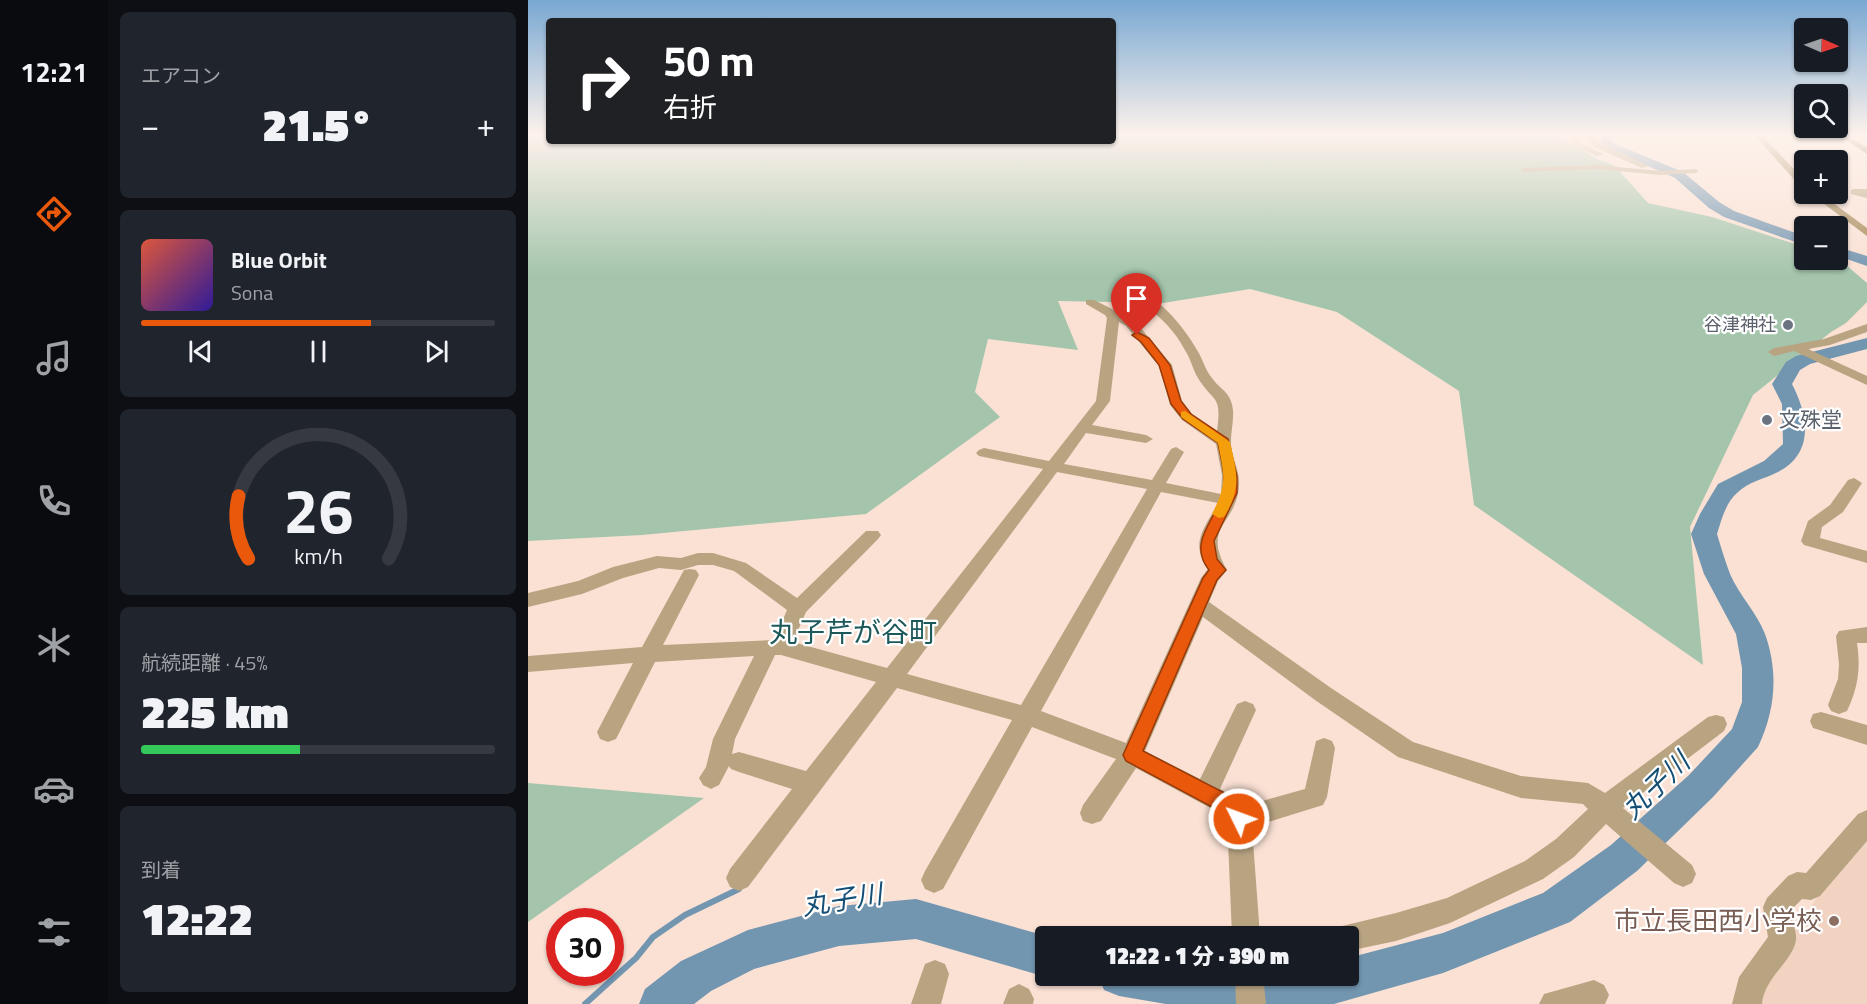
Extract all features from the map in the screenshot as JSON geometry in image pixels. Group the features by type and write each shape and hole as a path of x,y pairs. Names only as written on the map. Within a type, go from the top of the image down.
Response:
{"main road":[{"path":"1829,204 1867,233"}],"street":[{"path":"1092,813 1132,755 1210,578 1218,570 1210,561 1207,541 1230,493 1231,476 1223,442 1226,417 1224,399 1205,379 1192,351 1165,313 1127,289"},
{"path":"1090,302 1130,323 1165,365 1175,402 1187,417 1223,442"},
{"path":"739,878 1103,401 1113,318 1110,313"},
{"path":"1774,352 1826,342 1867,328"},
{"path":"1797,347 1867,381"},
{"path":"1083,428 1146,439"},
{"path":"934,880 1176,452"},
{"path":"984,453 1227,500"},
{"path":"1854,483 1840,500 1838,508 1814,525 1810,541 1867,557"},
{"path":"711,778 717,772 724,739 798,608 872,535"},
{"path":"528,600 582,587 619,572 646,567 657,562 681,564 698,559 713,559 740,567 798,608"},
{"path":"608,732 690,575"},
{"path":"1199,604 1323,694 1406,750 1521,787 1588,794 1678,870"},
{"path":"1839,705 1848,686 1851,664 1846,636 1867,635"},
{"path":"528,664 649,654 774,648 1026,715 1132,755 1239,811 1245,926"},
{"path":"1205,794 1245,710"},
{"path":"1821,721 1867,735"},
{"path":"1359,935 1396,927 1450,910 1534,870 1565,848 1716,724"},
{"path":"1239,819 1315,797 1324,748"},
{"path":"739,762 812,784"},
{"path":"1747,1004 1749,987 1782,940 1776,907 1797,885 1811,887 1867,822"},
{"path":"926,1004 936,974"},
{"path":"1250,986 1251,1004"},
{"path":"1554,1004 1594,995"}],"shaded area":[{"name":"市立長田西小学校","path":"1867,831 1867,1004 1761,1004 1764,977 1838,866"}],"green space":[{"path":"528,182 1629,182 1648,203 1712,217 1794,244 1794,270 1848,270 1848,267 1867,283 1867,302 1846,323 1831,332 1753,395 1690,527 1703,665 1474,505 1459,391 1337,312 1250,289 1163,303 1058,301 1078,350 988,339 975,392 1000,417 866,514 642,535 528,541"},
{"path":"528,783 704,798 546,908 528,922"}],"waterway":[{"name":"丸子川","path":"1687,182 1714,205 1729,214 1794,237"},
{"name":"丸子川","path":"1848,254 1867,261"},
{"name":"丸子川","path":"1359,976 1443,953 1556,908 1624,858 1701,786 1746,737 1758,702 1757,668 1750,634 1717,574 1704,534 1726,489 1772,466 1786,455 1794,444 1792,404 1782,384 1793,366 1803,360 1867,343"},
{"path":"585,1004 636,958 653,937 685,915 739,889"},
{"name":"丸子川","path":"660,1004 696,976 748,950 839,926 916,919 1035,954"},
{"name":"丸子川","path":"1183,986 1212,991 1323,986"}],"slow traffic":[{"path":"1185,414 1223,442 1231,476 1230,493 1219,514"}],"place":[{"name":"谷津神社","path":"1788,325"},
{"name":"文殊堂","path":"1767,420"},
{"name":"市立長田西小学校","path":"1834,921"}],"district":[{"name":"丸子芹が谷町","path":"853,632"}],"route":[{"path":"1137,335 1145,340 1165,365 1175,402 1187,417 1223,442 1231,476 1230,493 1207,541 1210,561 1218,570 1210,578 1132,755 1239,811 1239,819"}]}
